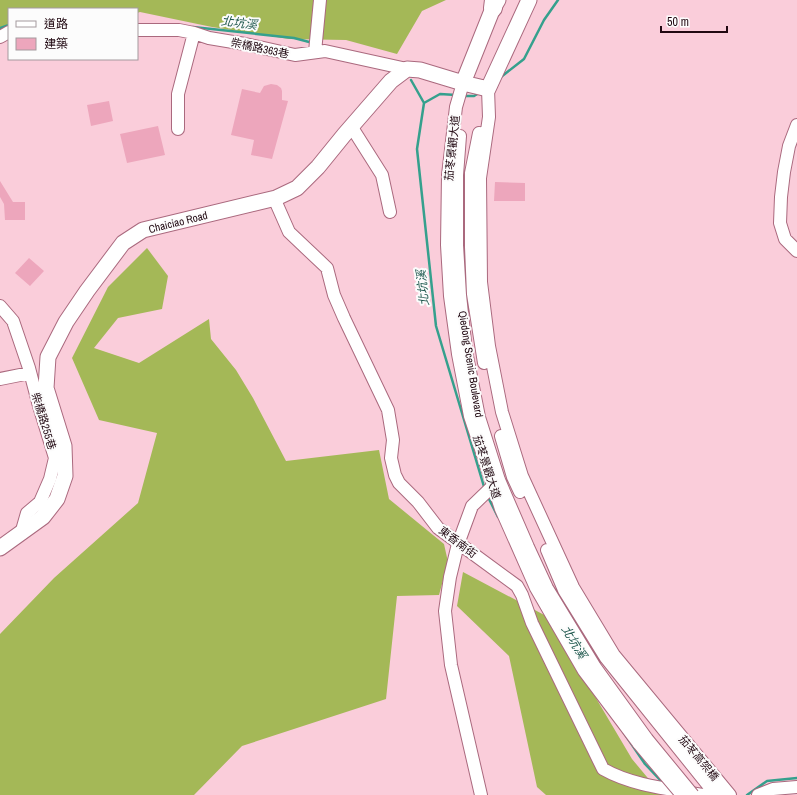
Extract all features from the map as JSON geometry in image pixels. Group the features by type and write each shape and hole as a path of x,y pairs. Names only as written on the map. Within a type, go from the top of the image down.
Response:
{"main road":[{"name":"Qiedong Scenic Boulevard","path":"488,89 528,0"},
{"name":"Qiedong Scenic Boulevard","path":"463,83 495,3"},
{"path":"407,69 420,70 488,89"},
{"name":"Chaiciao Road","path":"0,548 43,517 57,499 65,476 64,446 46,388 48,357 66,322 86,292 123,243 143,230 274,198 297,188 318,167 391,80 407,69"}],"street":[{"path":"315,52 320,0"},
{"name":"柴橋路363巷","path":"138,30 179,30 209,38 295,55 324,51 407,69"},
{"path":"178,129 178,94 194,33"},
{"name":"Qiedong Scenic Boulevard","path":"463,83 458,175 457,245 460,295 465,339 479,417 496,483 547,588 643,742"},
{"name":"茄苳景觀大道","path":"463,83 456,108 448,175 447,245 450,296 458,354 470,416 496,483"},
{"path":"471,247 489,117 488,89"},
{"name":"Qiedong Scenic Boulevard","path":"488,89 471,173 471,247 473,294 480,346 495,412 518,477 564,590 606,658 665,724"},
{"path":"797,125 789,146 781,197 780,223 785,239 797,251"},
{"path":"351,126 382,175 390,212"},
{"path":"480,178 481,282 489,346 502,412 518,477 573,587 614,655 665,724"},
{"name":"東香南街","path":"274,198 289,232 327,268 334,295 388,410 393,440 391,458 394,475 399,483 418,502 438,528 458,544 518,586 532,624 603,769 614,776 654,786 703,795"},
{"name":"柴橋路255巷","path":"0,306 13,321 55,458 50,479 40,502 27,513 21,534"},
{"path":"465,339 465,388"},
{"path":"0,379 30,373"},
{"path":"481,795 451,665 445,611 450,577 458,544 472,506 496,483"},
{"path":"573,587 581,618"},
{"name":"茄苳高架橋","path":"665,724 716,795"},
{"name":"茄苳高架橋","path":"665,724 730,795"},
{"path":"643,742 682,795"},
{"path":"643,742 693,795"},
{"path":"758,795 773,789 797,787"}],"green space":[{"path":"0,0 446,0 422,11 397,54 346,40 289,39 212,27 138,13 138,8 8,8 8,27 0,31"},
{"path":"147,248 168,276 162,309 118,318 94,348 139,363 209,319 211,339 236,370 253,398 286,461 379,450 389,499 444,544 448,562 439,595 397,596 386,699 242,746 194,795 0,795 0,634 54,578 138,503 157,433 99,420 72,358 108,287"},
{"path":"463,572 548,617 632,759 662,795 546,795 537,787 509,656 457,606"}],"building":[{"path":"271,84 277,85 281,88 282,100 288,101 272,159 251,155 254,140 231,135 242,89 260,93 264,86"},
{"path":"109,101 113,121 91,126 87,105"},
{"path":"158,126 165,155 127,163 120,134"},
{"path":"0,181 13,202 25,202 25,220 5,220 4,204 0,197"},
{"path":"495,182 525,183 525,201 494,201"},
{"path":"29,258 44,271 30,286 15,273"}],"waterway":[{"path":"501,77 524,59 544,20 558,0"},
{"name":"北坑溪","path":"0,28 8,25"},
{"name":"北坑溪","path":"193,27 294,38 313,43"},
{"name":"北坑溪","path":"411,80 424,103 417,149 436,326 485,490"},
{"path":"463,96 474,96 479,93"},
{"path":"424,103 440,94 456,95"},
{"name":"北坑溪","path":"489,499 498,517"},
{"name":"北坑溪","path":"624,733 645,764 662,782"},
{"path":"747,795 767,781 797,778"}]}
